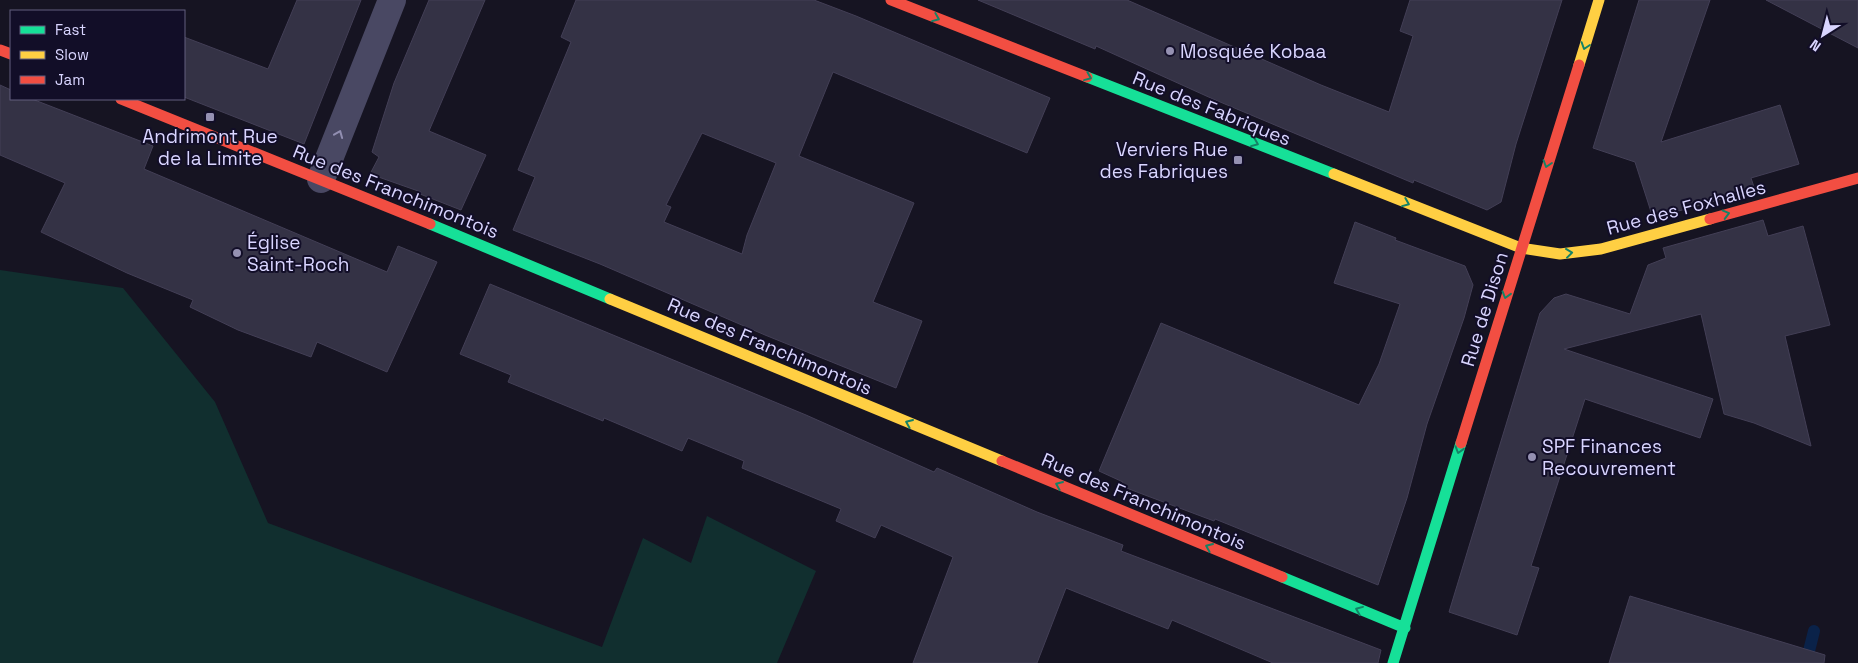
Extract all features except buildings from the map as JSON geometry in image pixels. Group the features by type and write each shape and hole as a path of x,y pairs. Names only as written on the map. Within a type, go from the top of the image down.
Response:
{"street":[{"path":"321,179 392,0"},
{"name":"Rue des Fabriques","path":"891,0 1521,248"},
{"name":"Rue de Dison","path":"1393,663 1599,0"},
{"name":"Rue des Franchimontois","path":"124,100 321,179 1404,628"},
{"name":"Rue des Foxhalles","path":"1521,248 1560,254 1601,249 1858,178"}],"green space":[{"path":"0,270 123,288 215,402 268,523 602,647 643,538 691,563 707,516 816,571 777,663 0,663"}],"waterway":[{"path":"1806,663 1814,631"}],"traffic: fast":[{"path":"1087,77 1334,174"},
{"path":"430,224 610,299"},
{"path":"1393,663 1461,443"},
{"path":"1282,577 1405,628"}],"traffic: slow":[{"path":"1579,65 1599,0"},
{"path":"1334,174 1521,248 1560,254 1601,249 1710,219"},
{"path":"610,299 1002,461"}],"traffic: jam":[{"path":"891,0 1087,77"},
{"path":"0,50 10,54"},
{"path":"1461,443 1579,65"},
{"path":"123,100 430,224"},
{"path":"1710,219 1858,178"},
{"path":"1002,461 1282,577"}],"place":[{"name":"Mosquée Kobaa","path":"1170,51"},
{"name":"Andrimont Rue de la Limite","path":"210,117"},
{"name":"Verviers Rue des Fabriques","path":"1238,160"},
{"name":"Église Saint-Roch","path":"237,253"},
{"name":"SPF Finances Recouvrement","path":"1532,457"}]}
